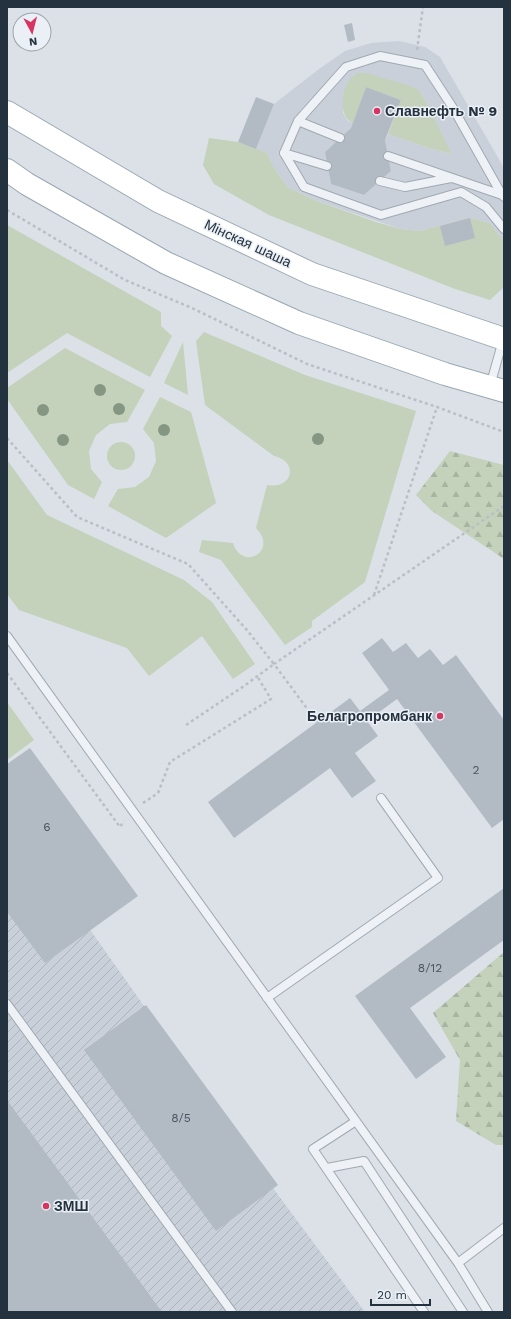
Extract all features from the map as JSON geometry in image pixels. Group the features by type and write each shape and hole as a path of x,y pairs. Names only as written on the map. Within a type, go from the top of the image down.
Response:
{"main road":[{"name":"Мінская шаша","path":"7,112 158,201 312,274 504,338"},
{"path":"7,170 27,184 166,264 299,323 445,374 497,389"}],"lane":[{"path":"284,153 298,121 346,67 380,56 413,62 425,65 453,108 503,196"},
{"path":"298,121 340,138"},
{"path":"284,153 328,166"},
{"path":"284,153 304,187 381,215 461,192 486,207 504,229"},
{"path":"388,156 503,196"},
{"path":"380,181 405,187 452,178"},
{"path":"497,389 504,338"},
{"path":"7,636 458,1263 488,1312"},
{"path":"267,998 438,878 381,798"},
{"path":"7,1004 232,1312"},
{"path":"356,1121 314,1149 424,1312"},
{"path":"327,1168 364,1161 463,1312"},
{"path":"458,1263 504,1228"}],"path":[{"path":"413,62 418,46 422,7"},
{"path":"7,210 125,280 192,308 307,364 437,406 504,432"},
{"path":"374,596 437,406"},
{"path":"7,438 77,517 188,564 246,629 317,722"},
{"path":"186,725 504,506"},
{"path":"7,673 120,827 132,810 158,794 170,762 271,699 257,676"}],"shaded area":[{"path":"399,41 425,47 440,57 504,168 504,242 490,223 470,218 420,231 401,229 314,200 287,187 274,168 267,153 256,149 274,104 345,51 371,43","holes":["348,82 419,90 451,154 388,134 385,140 391,171 364,195 331,184 325,152 351,128 353,123 348,121 343,113 343,95"]},
{"path":"7,812 264,1176 365,1312 7,1312"}],"green space":[{"path":"357,73 367,73 419,90 452,154 388,134 401,100 366,87 353,123 348,120 343,111 344,93 348,82"},
{"path":"209,138 238,142 267,153 274,168 287,187 314,200 376,222 401,229 420,231 470,218 490,223 504,242 504,287 490,300 455,289 269,215 214,184 203,165"},
{"path":"7,225 161,312 161,326 172,336 150,377 67,333 7,373"},
{"path":"204,332 305,375 416,411 365,582 312,621 312,627 285,645 221,560 199,552 202,540 233,543 238,552 244,556 250,557 256,555 261,550 263,544 262,536 256,528 267,485 283,483 290,474 290,469 287,463 274,456 205,405 196,341"},
{"path":"183,342 188,395 164,383"},
{"path":"65,348 145,390 127,422 110,424 96,435 89,451 91,469 102,482 94,499 68,485 7,399 7,388"},
{"path":"160,397 191,412 216,503 166,538 108,506 118,489 135,487 149,477 156,461 154,443 143,429"},
{"path":"121,442 131,446 135,456 131,466 121,470 111,466 107,456 111,446"},
{"path":"450,451 504,465 504,559 432,511 416,495"},
{"path":"7,460 47,515 184,580 212,602 255,664 233,679 202,636 149,676 127,648 19,610 7,594"},
{"path":"7,702 34,740 7,760"},
{"path":"504,952 504,1145 496,1145 456,1121 460,1060 433,1013"}],"building":[{"path":"352,23 355,40 348,42 344,25"},
{"path":"366,87 401,100 385,140 391,171 364,195 331,184 325,152 351,128"},
{"path":"256,97 274,104 256,149 238,142"},
{"path":"470,218 475,238 445,246 440,226"},
{"path":"382,638 393,652 406,643 418,658 430,649 443,665 456,655 504,720 504,819 492,828 397,699 367,721 378,736 355,753 376,781 352,798 330,768 234,838 208,802 350,698 360,711 389,690 362,653"},
{"path":"30,748 138,896 45,963 7,912 7,764"},
{"path":"504,888 504,940 410,1008 446,1057 416,1079 355,996"},
{"path":"146,1005 278,1185 216,1231 84,1050"},
{"name":"ЗМШ","path":"7,1100 162,1312 7,1312"}],"place":[{"name":"Славнефть № 9","path":"377,111"},
{"name":"Белагропромбанк","path":"440,716"},
{"name":"ЗМШ","path":"46,1206"}]}
